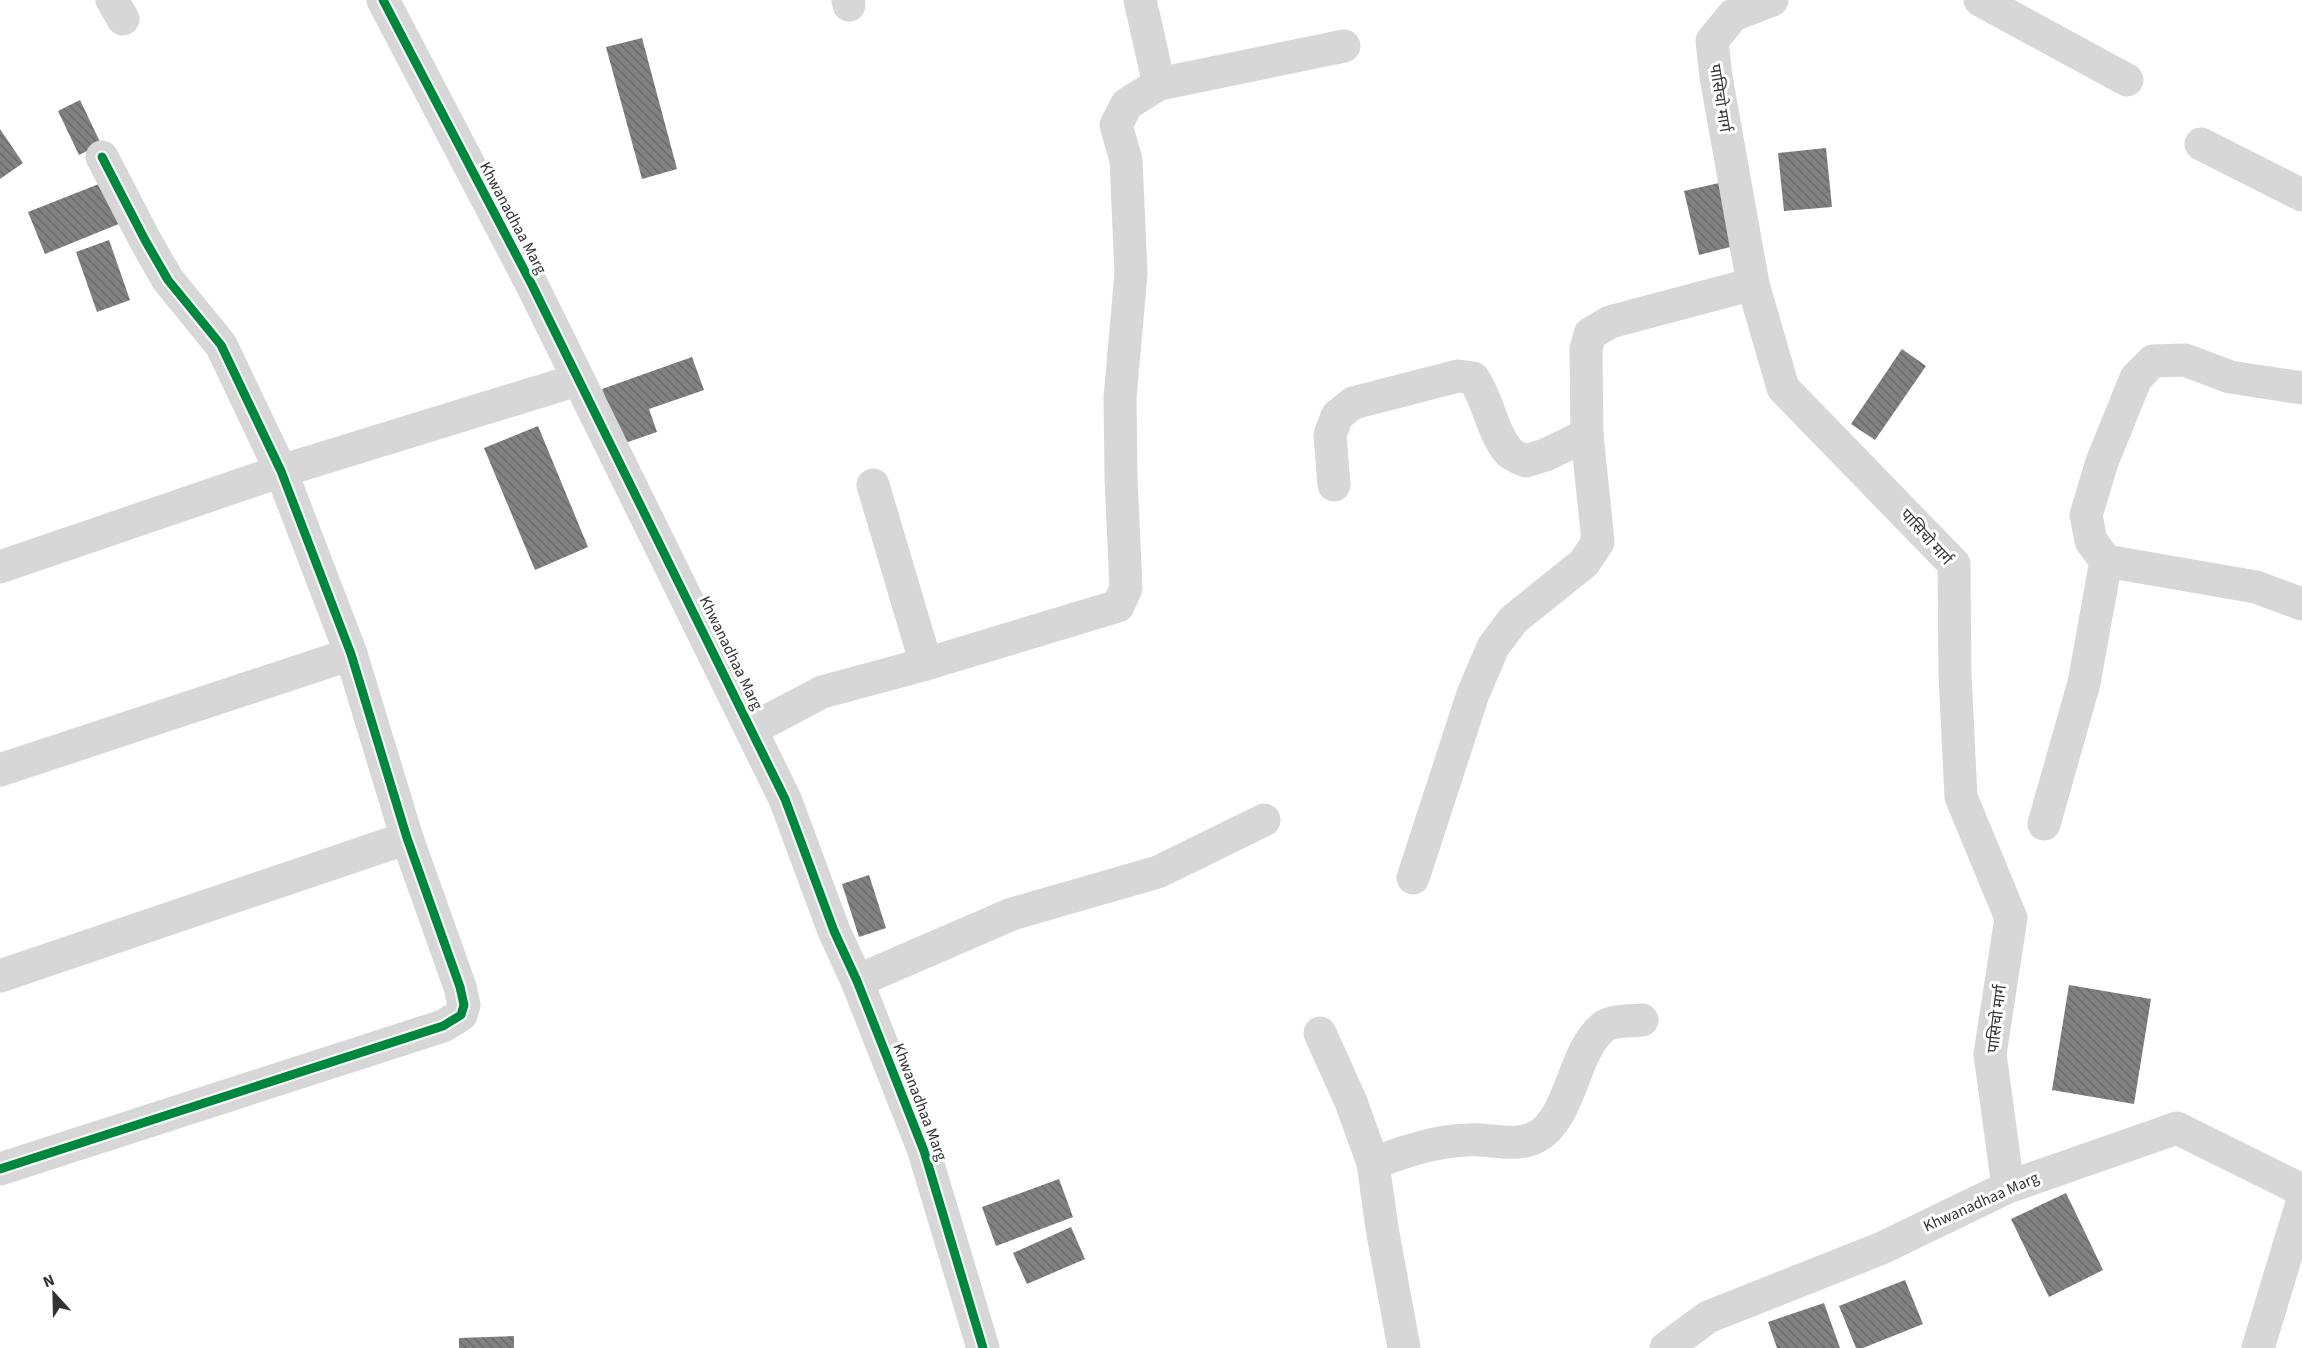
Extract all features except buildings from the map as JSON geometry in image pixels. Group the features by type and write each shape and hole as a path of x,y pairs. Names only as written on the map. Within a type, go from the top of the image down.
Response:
{"street":[{"name":"Khwanadhaa Marg","path":"384,0 532,285 785,799 834,931 857,981 924,1151 983,1348"},
{"path":"1140,0 1159,84"},
{"name":"पासिचो मार्ग","path":"1772,0 1733,15 1712,41 1716,77 1753,284 1783,388 1954,564 1955,674 1961,797 2011,918 1990,1054 2008,1187"},
{"path":"1980,0 2127,80"},
{"path":"752,729 822,692 926,664 1118,606 1126,588 1120,398 1131,273 1126,160 1116,125 1127,104 1159,84 1344,46"},
{"path":"2201,144 2302,195"},
{"path":"0,1169 443,1026 461,1015 464,1005 460,987 407,838 351,654 281,471 221,345 168,280 102,157"},
{"path":"1413,878 1473,694 1493,647 1513,620 1584,563 1598,542 1587,435 1586,349 1590,334 1610,322 1753,284"},
{"path":"2302,388 2230,377 2185,360 2153,361 2136,378 2102,462 2086,516 2091,541 2106,561 2256,587 2302,603"},
{"path":"1334,485 1330,435 1337,416 1353,403 1458,376 1473,378 1483,392 1500,437 1510,454 1526,460 1545,455 1587,435"},
{"path":"0,567 281,471 577,380"},
{"path":"873,485 926,664"},
{"path":"2044,824 2084,683 2106,561"},
{"path":"0,770 351,654"},
{"path":"857,981 1012,914 1158,872 1264,820"},
{"path":"0,976 407,838"},
{"path":"1373,1163 1420,1146 1467,1140 1520,1142 1536,1138 1551,1125 1590,1044 1602,1027 1614,1023 1642,1020"},
{"path":"1320,1034 1351,1102 1373,1163 1382,1228 1404,1348"},
{"name":"Khwanadhaa Marg","path":"1666,1348 1708,1317 1882,1248 2008,1187 2176,1128 2302,1190"},
{"path":"2258,1348 2302,1203"}],"cycle path":[{"path":"383,0 532,285 785,799 834,931 857,981 924,1151 983,1348"},
{"path":"0,1169 443,1026 461,1015 464,1005 460,987 407,838 351,654 281,471 221,345 168,280 102,157"}]}
